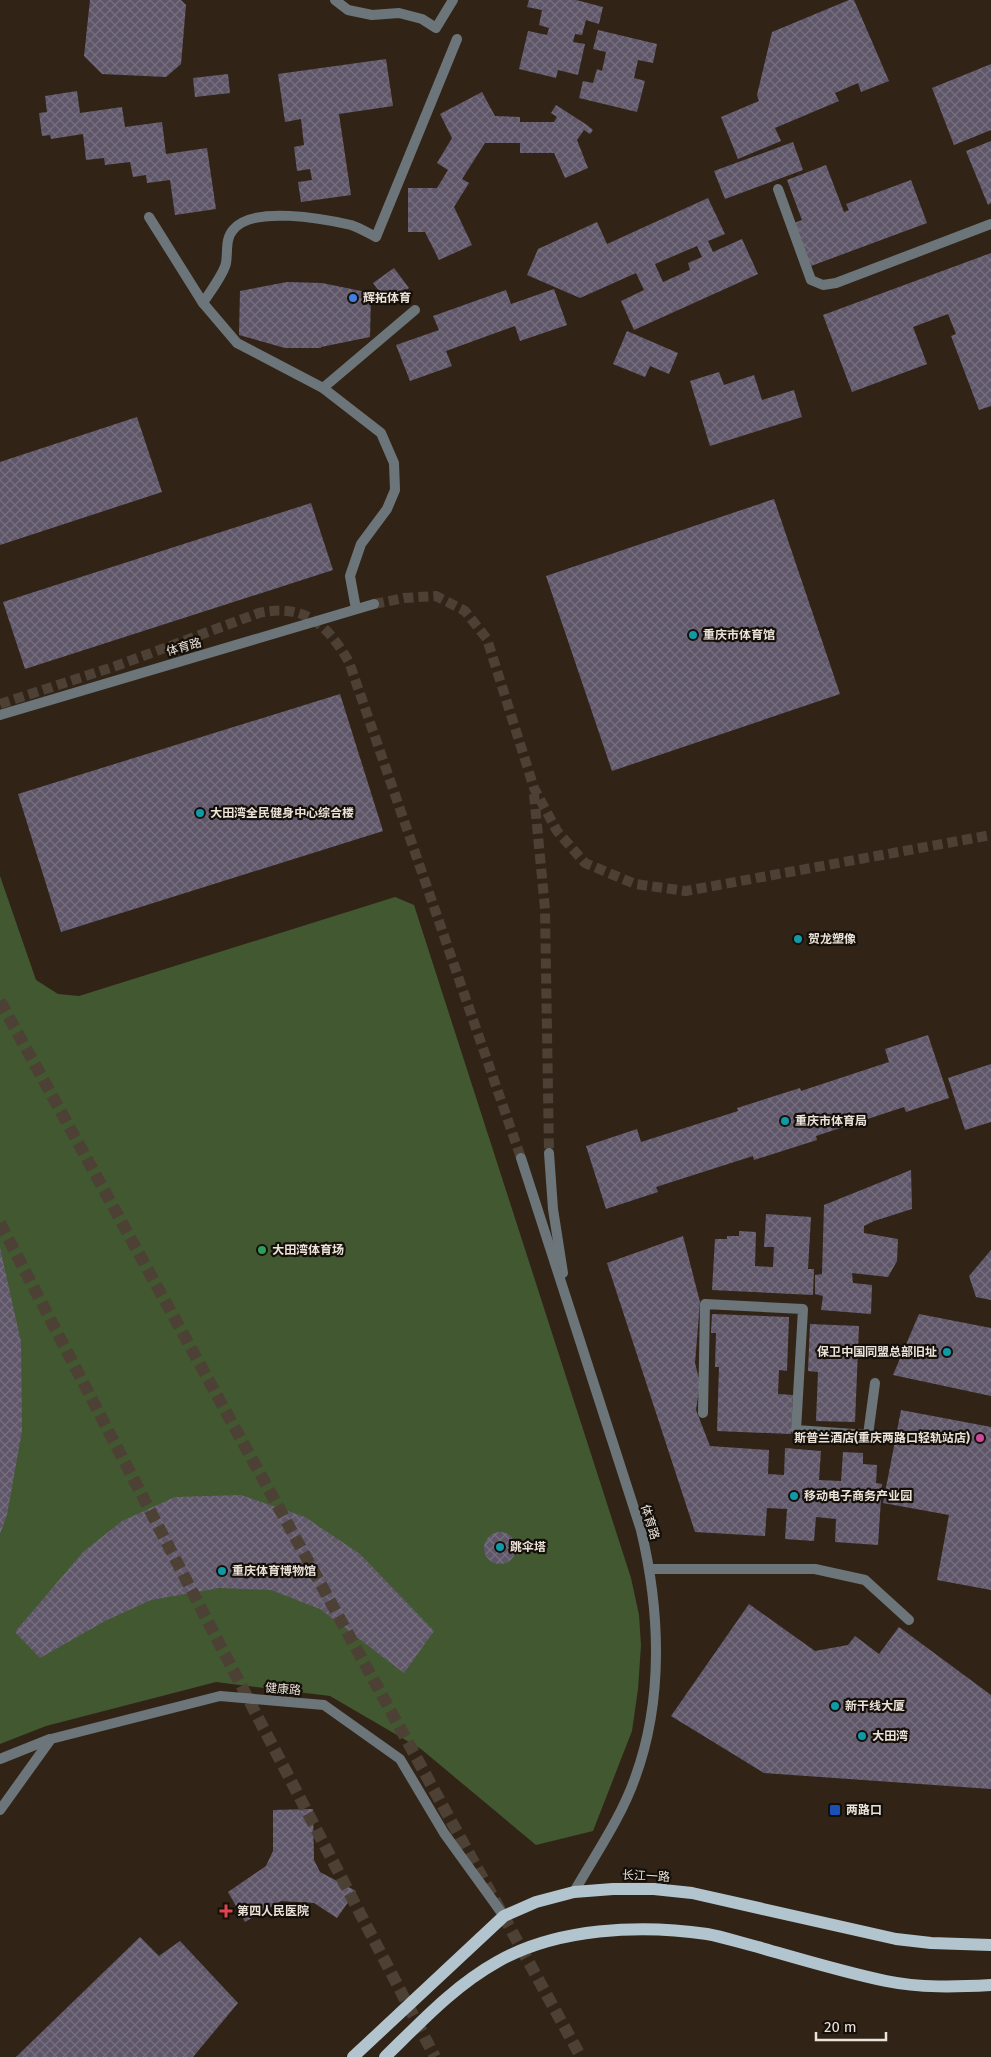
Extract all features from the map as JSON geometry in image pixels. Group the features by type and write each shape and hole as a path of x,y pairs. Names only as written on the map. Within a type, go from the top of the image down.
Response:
{"main road":[{"name":"长江一路","path":"353,2057 504,1916 536,1902 574,1892 613,1889 654,1889 692,1893 896,1940 940,1944 991,1944"},
{"path":"385,2057 461,1986 498,1962 536,1945 579,1934 620,1930 664,1930 708,1934 887,1982 954,1987 991,1985"}],"street":[{"path":"336,0 348,10 372,15 399,14 422,19 436,28 452,0"},
{"path":"203,303 226,264 227,244 232,230 245,220 274,215 310,217 354,226 376,237 457,39"},
{"path":"778,189 811,280 823,285 836,283 991,224"},
{"path":"149,217 203,303 237,343 323,388 380,433 394,463 395,490 387,509 361,544 350,576 356,609"},
{"path":"323,388 415,310"},
{"name":"体育路","path":"0,715 374,604"},
{"path":"549,1153 553,1209 569,1307"},
{"name":"体育路","path":"521,1158 641,1530 650,1569 656,1620 653,1706 635,1778 621,1810 574,1892"},
{"path":"703,1413 705,1304 803,1309 796,1430 868,1435 875,1383"},
{"path":"650,1569 815,1569 865,1580 909,1620"},
{"name":"健康路","path":"51,1739 220,1696 324,1705 400,1759 444,1833 504,1916"},
{"path":"0,1759 51,1739"},
{"path":"0,1810 51,1739"}],"green space":[{"name":"大田湾体育场","path":"0,876 36,980 58,994 79,996 395,897 414,905 631,1578 639,1615 641,1645 638,1689 632,1731 593,1831 536,1845 421,1749 330,1696 216,1682 46,1726 0,1744"}],"building":[{"path":"90,0 181,0 186,5 181,64 166,77 102,74 84,56"},
{"path":"529,0 576,0 603,7 599,24 586,20 582,35 575,34 573,42 585,44 578,75 558,70 556,78 519,69 528,31 547,35 549,28 539,25 542,10 527,7"},
{"path":"849,0 854,0 889,81 861,92 858,83 835,93 839,101 775,128 781,141 738,159 721,117 759,101 757,95 772,32"},
{"path":"598,30 657,44 653,63 638,60 634,78 645,81 637,112 579,98 583,81 593,83 597,69 602,71 606,52 593,49"},
{"path":"386,59 393,106 339,114 351,195 301,202 298,182 312,180 310,169 297,171 294,147 304,145 301,119 285,122 278,74"},
{"path":"991,64 991,130 954,145 932,88"},
{"path":"228,74 230,93 195,97 193,78"},
{"path":"77,91 80,113 122,107 125,127 162,122 166,154 207,148 216,209 175,215 170,180 147,183 146,175 133,177 130,162 105,165 104,158 86,160 83,134 51,139 50,135 42,136 39,113 47,112 45,96"},
{"path":"482,92 495,116 520,117 520,122 554,122 557,117 551,113 556,105 587,125 593,130 590,134 584,130 577,140 588,168 565,178 554,153 520,153 520,143 485,143 462,179 469,183 454,207 472,245 439,260 425,232 408,232 408,188 437,188 448,170 437,163 452,138 440,114"},
{"path":"991,141 991,203 988,205 966,151"},
{"path":"793,142 803,170 725,199 714,171"},
{"path":"826,165 844,212 849,210 846,204 911,180 927,223 811,266 794,223 802,220 787,180"},
{"path":"708,198 725,234 708,241 713,252 742,239 758,274 634,330 621,301 644,290 636,273 580,298 527,275 538,249 597,222 607,244","holes":["697,246 702,257 688,263 690,270 663,282 655,264"]},
{"path":"991,253 991,406 979,410 951,336 956,334 948,314 913,327 927,364 852,392 823,315"},
{"path":"394,268 409,288 388,303 373,283"},
{"path":"287,282 322,283 371,293 370,337 321,348 285,348 239,335 240,291"},
{"path":"554,289 567,325 520,341 515,326 446,351 452,366 410,381 396,345 439,330 433,316 506,290 511,304"},
{"path":"627,331 678,353 669,374 650,366 645,377 613,364"},
{"path":"719,372 724,385 754,375 762,400 794,390 802,417 710,446 690,381"},
{"path":"137,417 162,492 0,545 0,462"},
{"name":"重庆市体育馆","path":"774,499 840,694 612,771 546,576"},
{"path":"311,503 333,570 25,669 3,602"},
{"name":"大田湾全民健身中心综合楼","path":"340,694 383,831 61,932 18,794"},
{"name":"重庆市体育局","path":"928,1035 949,1098 906,1112 904,1107 816,1136 817,1140 754,1160 753,1156 656,1187 658,1192 606,1209 586,1146 637,1129 641,1142 738,1111 737,1108 800,1088 801,1091 889,1062 885,1049"},
{"path":"991,1064 991,1122 965,1130 948,1078"},
{"path":"911,1170 912,1209 864,1226 864,1233 898,1239 897,1261 888,1277 852,1273 853,1283 872,1285 871,1314 821,1310 823,1296 815,1294 815,1275 822,1274 824,1205"},
{"path":"766,1214 811,1217 808,1269 814,1269 813,1295 712,1290 715,1239 739,1236 739,1231 756,1232 755,1266 773,1267 774,1247 764,1247"},
{"path":"683,1236 700,1302 695,1363 700,1383 696,1410 710,1446 769,1450 768,1474 784,1475 785,1448 821,1451 819,1480 841,1481 843,1452 863,1453 863,1464 877,1465 876,1483 882,1484 878,1545 835,1542 836,1519 816,1517 814,1541 785,1539 787,1509 767,1508 765,1536 695,1532 607,1263"},
{"path":"0,1248 21,1342 22,1431 7,1515 0,1534"},
{"path":"991,1250 991,1300 976,1297 969,1276"},
{"path":"712,1314 789,1317 787,1371 779,1370 778,1394 793,1395 791,1434 717,1431 719,1367 715,1367 716,1333 711,1333"},
{"name":"保卫中国同盟总部旧址","path":"919,1314 991,1328 991,1396 893,1375"},
{"path":"810,1324 859,1326 855,1422 816,1421 818,1372 808,1371"},
{"path":"901,1410 991,1427 991,1590 937,1580 949,1515 883,1503"},
{"name":"重庆体育博物馆","path":"241,1495 305,1517 360,1554 434,1631 404,1673 320,1609 271,1590 219,1588 151,1600 105,1621 40,1658 15,1632 83,1552 122,1521 175,1497"},
{"name":"跳伞塔","path":"500,1532 512,1536 516,1548 512,1560 500,1564 488,1560 484,1548 488,1536"},
{"name":"新干线大厦","path":"749,1604 815,1651 848,1645 855,1636 879,1654 899,1627 991,1695 991,1789 764,1773 671,1716"},
{"path":"313,1809 314,1860 320,1872 356,1891 337,1918 314,1903 281,1901 245,1922 228,1892 266,1866 273,1851 273,1810"},
{"path":"140,1937 159,1956 180,1941 238,2003 193,2057 16,2057"}],"tunnel":[{"path":"374,604 404,598 436,596 465,611 487,639 534,788 557,831 585,863 635,884 686,891 991,835"},
{"path":"0,704 116,666 259,613 289,611 301,614 323,627 349,662 521,1158"},
{"path":"534,794 545,909 549,1153"},
{"path":"0,1001 581,2057"},
{"path":"0,1223 435,2057"}],"place":[{"name":"辉拓体育","path":"353,298"},
{"name":"重庆市体育馆","path":"693,635"},
{"name":"大田湾全民健身中心综合楼","path":"200,813"},
{"name":"贺龙塑像","path":"798,939"},
{"name":"重庆市体育局","path":"785,1121"},
{"name":"大田湾体育场","path":"262,1250"},
{"name":"保卫中国同盟总部旧址","path":"947,1352"},
{"name":"斯普兰酒店(重庆两路口轻轨站店)","path":"980,1438"},
{"name":"移动电子商务产业园","path":"794,1496"},
{"name":"跳伞塔","path":"500,1547"},
{"name":"重庆体育博物馆","path":"222,1571"},
{"name":"新干线大厦","path":"835,1706"},
{"name":"大田湾","path":"862,1736"},
{"name":"两路口","path":"835,1810"},
{"name":"第四人民医院","path":"226,1911"}]}
